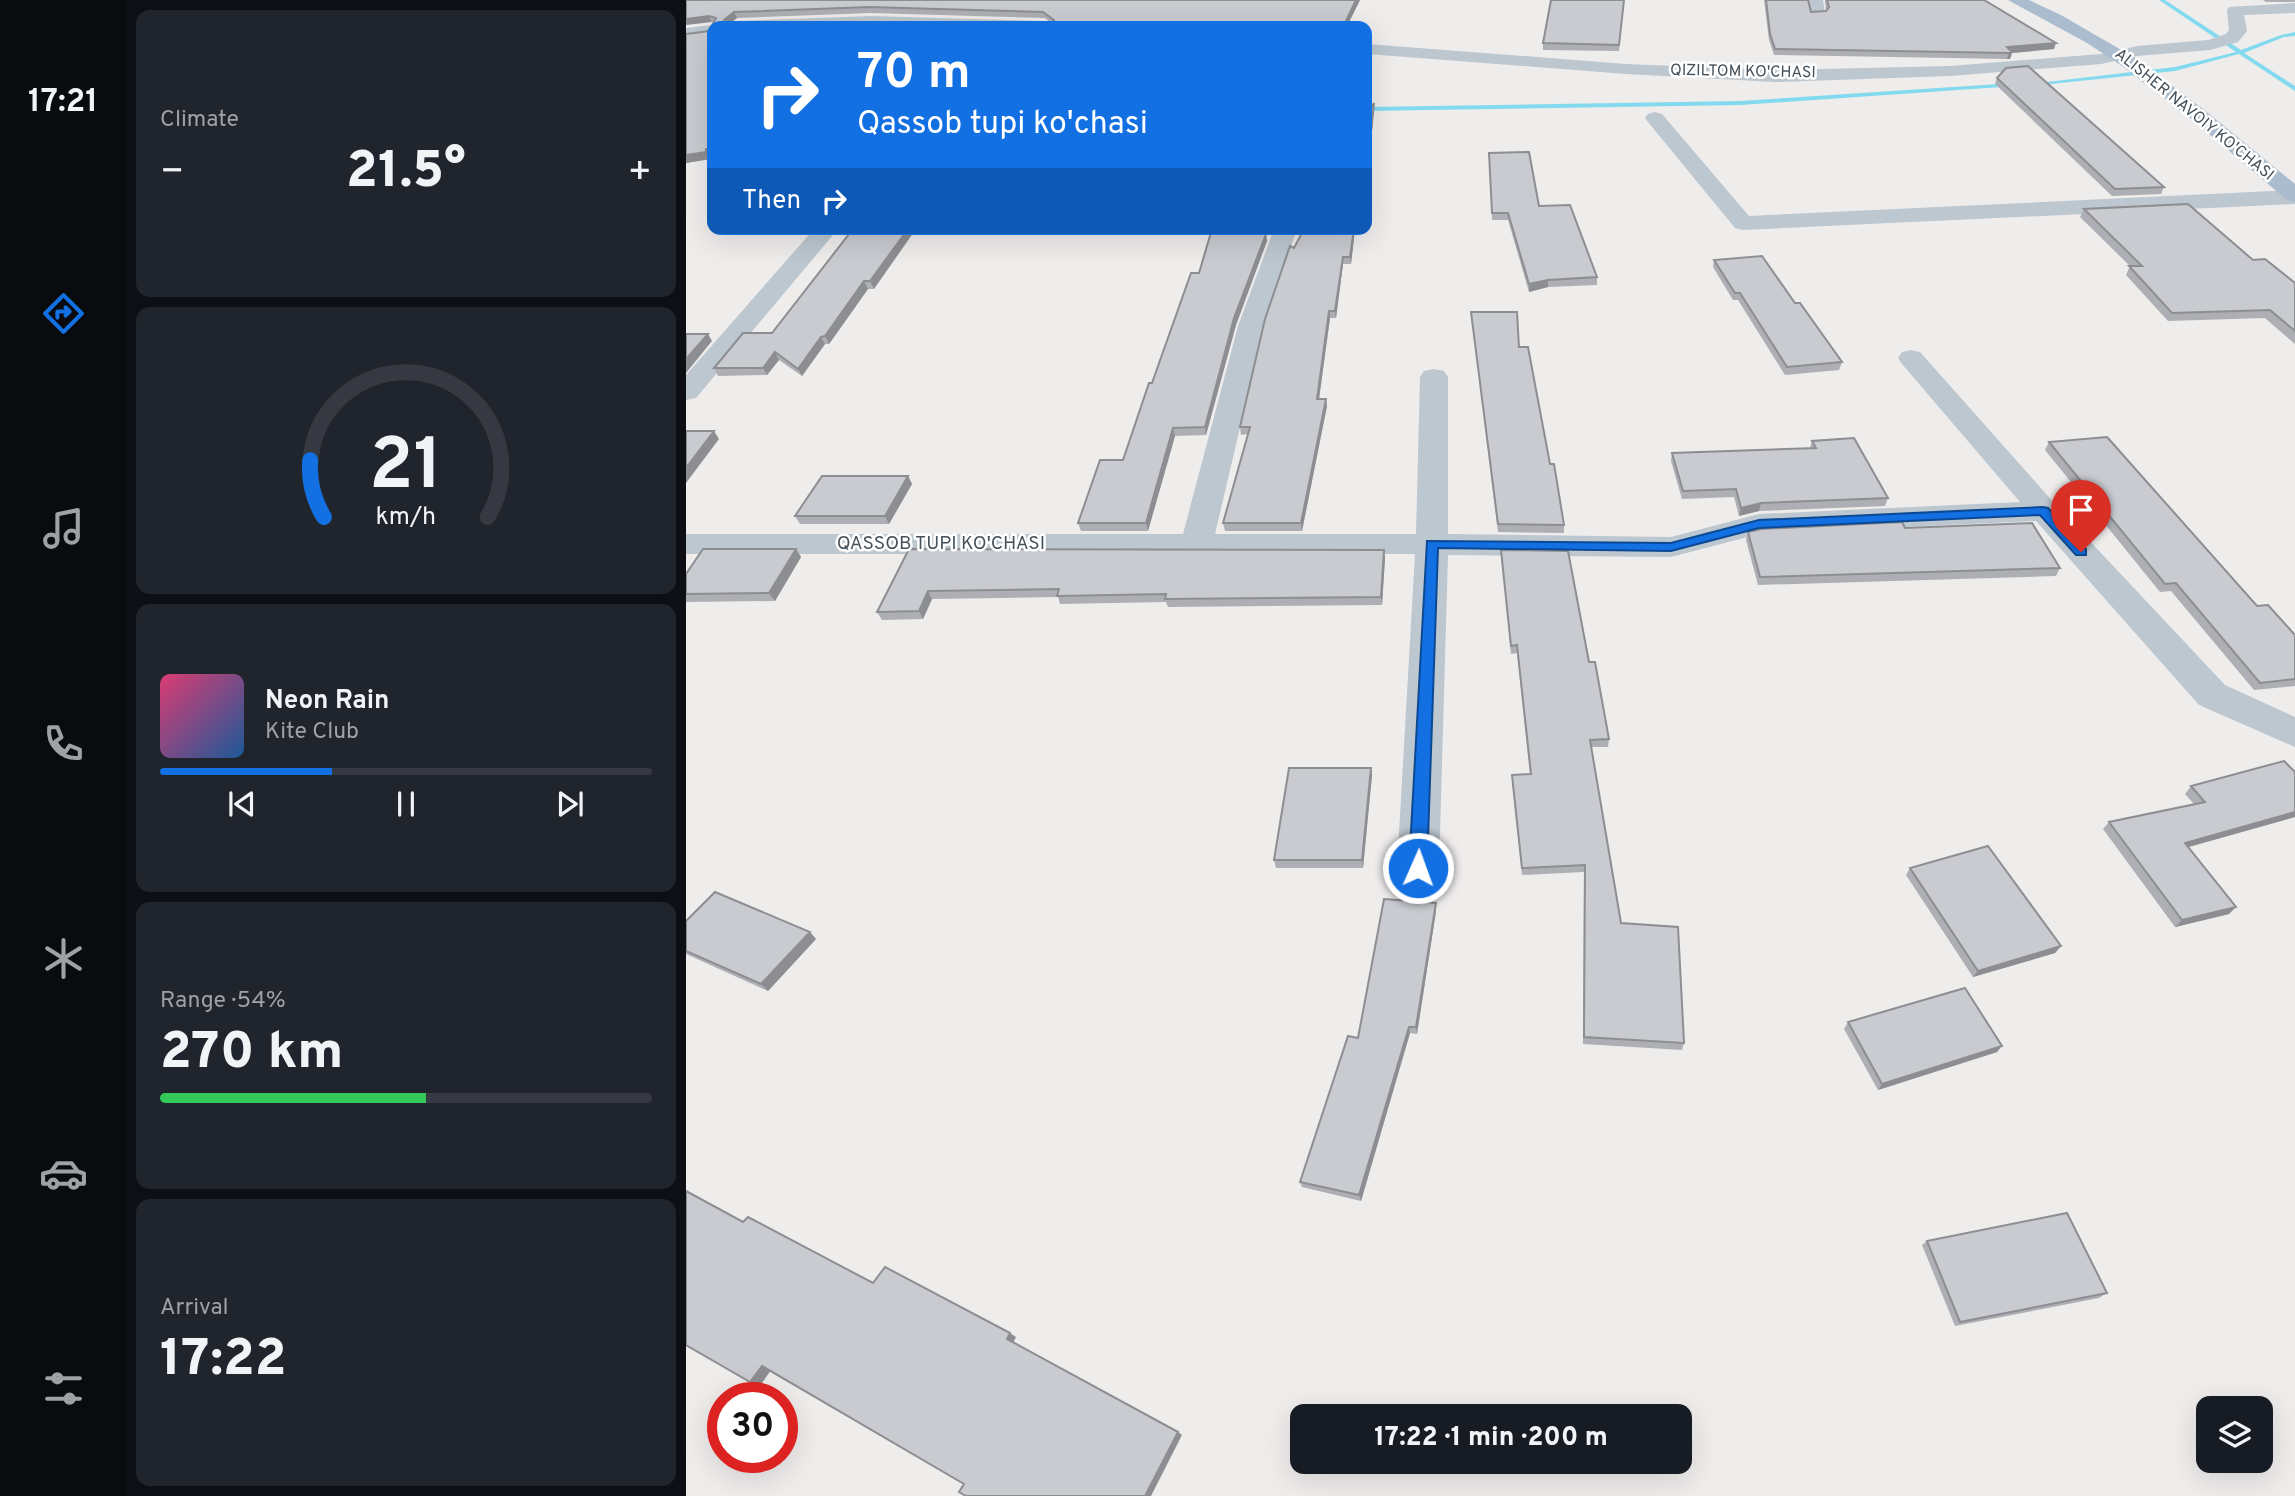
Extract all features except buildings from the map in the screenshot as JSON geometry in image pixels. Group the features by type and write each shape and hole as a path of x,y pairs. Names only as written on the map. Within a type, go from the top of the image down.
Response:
{"main road":[{"name":"ALISHER NAVOIY KO'CHASI","path":"2016,0 2129,52"},
{"name":"ALISHER NAVOIY KO'CHASI","path":"2040,0 2086,21 2295,173"},
{"name":"ALISHER NAVOIY KO'CHASI","path":"2163,77 2295,196"}],"street":[{"name":"QIZILTOM KO'CHASI","path":"1372,49 1626,69 1776,76 1950,71 2101,59 2129,52 2210,45 2232,38 2238,31 2235,10 2295,8"},
{"path":"686,33 707,31"},
{"path":"1655,118 1743,223 2295,196"},
{"path":"686,391 822,235"},
{"path":"1196,544 1251,326 1284,235"},
{"path":"1911,358 2043,511 2213,695 2295,733"},
{"path":"1418,868 1432,544 1434,377"},
{"name":"QASSOB TUPI KO'CHASI","path":"686,544 1432,544 1671,547 1759,524 2043,511"}],"waterway":[{"path":"2162,0 2240,52"},
{"path":"2240,52 2295,34"},
{"path":"2032,84 2175,69 2240,52"},
{"path":"2240,52 2295,89"},
{"path":"1372,109 1741,103 2014,85"}],"route":[{"path":"1418,868 1432,544 1671,547 1759,524 2043,511 2081,552"}]}
